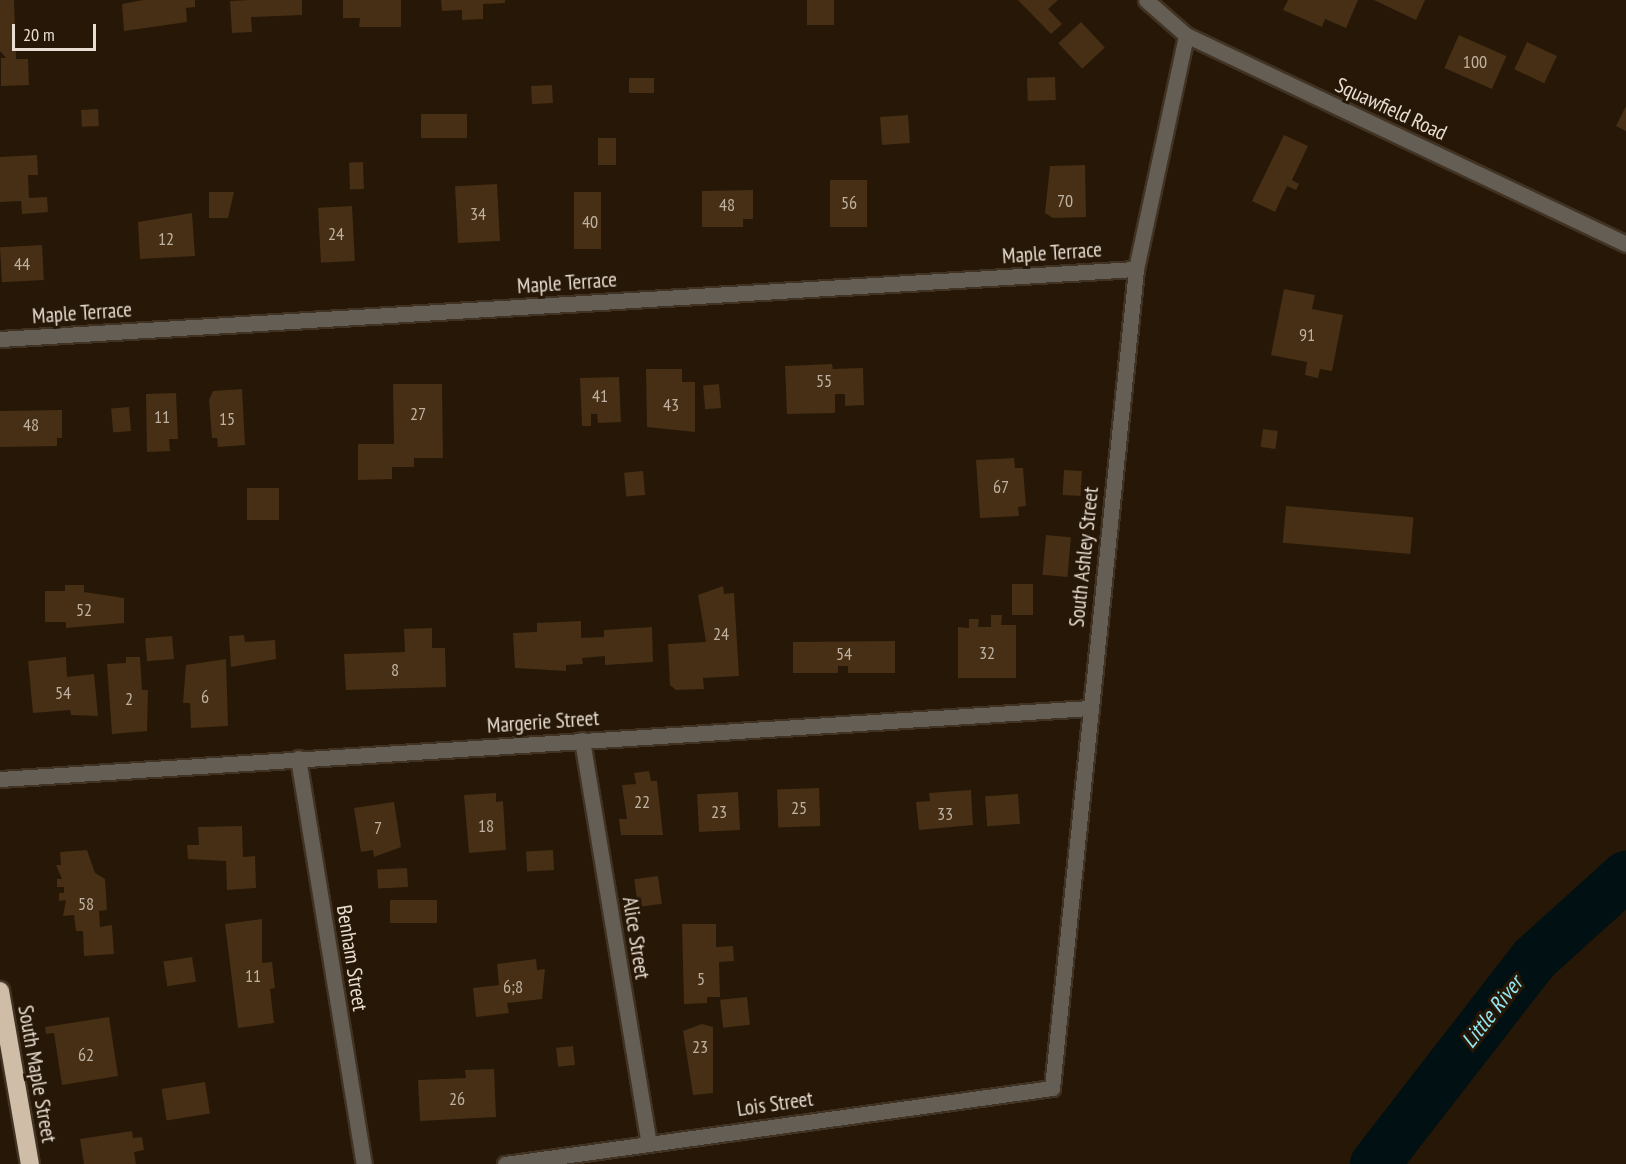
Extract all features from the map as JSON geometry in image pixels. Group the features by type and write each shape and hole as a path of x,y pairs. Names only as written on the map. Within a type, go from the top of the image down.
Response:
{"highway":[{"name":"South Maple Street","path":"0,991 30,1164"}],"street":[{"name":"Squawfield Road","path":"1146,0 1186,35 1626,244"},
{"name":"South Ashley Street","path":"1052,1088 1089,708 1136,269 1186,35"},
{"name":"Maple Terrace","path":"0,339 1136,269"},
{"name":"Margerie Street","path":"0,779 1089,708"},
{"name":"Alice Street","path":"582,741 649,1143"},
{"name":"Benham Street","path":"298,758 364,1164"},
{"name":"Lois Street","path":"505,1164 1052,1088"}],"building":[{"path":"0,0 14,0 16,59 28,59 29,85 1,86 1,58 6,58 0,51"},
{"path":"143,0 195,0 195,7 186,8 187,22 124,31 122,4"},
{"path":"302,0 302,15 251,17 252,32 232,33 230,1"},
{"path":"343,0 401,0 401,27 359,27 360,18 343,18"},
{"path":"441,0 505,0 505,3 483,4 483,19 462,20 462,10 442,11"},
{"path":"807,0 834,0 834,25 807,25"},
{"path":"1018,0 1058,0 1048,9 1062,24 1051,34"},
{"path":"1288,0 1358,0 1346,28 1325,19 1322,27 1283,10"},
{"path":"1374,0 1425,0 1416,20"},
{"path":"1081,22 1105,48 1082,69 1058,43"},
{"path":"1459,35 1507,56 1492,89 1444,68"},
{"path":"1527,42 1557,56 1544,83 1514,69"},
{"path":"1055,77 1056,100 1028,101 1027,78"},
{"path":"629,78 654,78 654,93 629,93"},
{"path":"552,85 553,103 532,104 531,86"},
{"path":"1626,106 1626,131 1616,126"},
{"path":"98,109 99,126 82,127 81,110"},
{"path":"421,114 467,114 467,138 421,138"},
{"path":"908,115 910,143 882,145 880,117"},
{"path":"1284,135 1308,146 1292,180 1299,184 1296,190 1287,186 1275,212 1252,201"},
{"path":"598,138 616,138 616,165 598,165"},
{"path":"37,155 38,175 28,175 29,198 47,197 48,212 22,214 21,201 0,202 0,157"},
{"path":"349,162 363,162 364,189 350,189"},
{"path":"1085,165 1086,217 1053,218 1045,213 1050,166"},
{"path":"830,180 867,180 867,227 830,227"},
{"path":"497,184 500,241 458,243 455,186"},
{"path":"753,190 753,219 743,219 743,227 702,227 702,191"},
{"path":"209,192 234,192 228,218 209,218"},
{"path":"574,192 601,192 601,249 574,249"},
{"path":"352,206 355,261 321,263 318,208"},
{"path":"192,213 195,256 140,259 138,222"},
{"path":"42,245 44,280 2,282 0,247"},
{"path":"1284,289 1315,295 1312,309 1343,315 1332,371 1320,369 1318,378 1305,375 1307,362 1271,355"},
{"path":"832,364 833,369 863,368 864,405 845,406 845,394 835,394 835,413 787,414 785,366"},
{"path":"646,369 682,369 682,382 695,382 695,432 647,427"},
{"path":"619,377 621,422 598,423 597,414 591,414 591,426 582,426 580,378"},
{"path":"393,384 442,384 443,458 414,458 414,467 392,467 392,479 358,480 358,444 394,444"},
{"path":"719,384 721,408 705,409 703,385"},
{"path":"242,389 245,445 218,447 217,438 212,438 209,400 213,391"},
{"path":"176,393 178,439 169,439 170,451 147,452 146,394"},
{"path":"129,407 131,431 113,432 111,409"},
{"path":"62,410 62,438 57,438 57,446 0,447 0,411"},
{"path":"1263,429 1278,431 1275,449 1260,447"},
{"path":"1014,458 1015,468 1023,468 1026,506 1018,507 1019,516 980,518 976,460"},
{"path":"1064,470 1082,471 1081,496 1063,495"},
{"path":"643,471 645,495 626,497 624,473"},
{"path":"247,488 279,488 279,520 247,520"},
{"path":"1286,506 1414,517 1410,554 1283,543"},
{"path":"1046,535 1071,537 1067,577 1043,575"},
{"path":"1012,584 1033,584 1033,615 1012,615"},
{"path":"65,585 84,585 84,592 124,598 124,623 66,628 66,622 45,622 45,591 65,591"},
{"path":"723,586 724,594 734,593 739,676 703,678 704,689 676,690 670,685 668,644 706,642 698,595"},
{"path":"991,615 1002,615 1001,625 1016,625 1016,678 958,678 958,627 969,628 969,619 979,619 978,627 991,627"},
{"path":"581,621 581,638 604,637 604,630 652,627 653,662 605,665 605,656 582,658 583,664 566,665 566,671 515,668 513,633 537,632 537,623"},
{"path":"432,628 432,648 445,648 446,687 346,690 344,654 405,652 404,629"},
{"path":"244,635 245,642 275,640 276,659 231,667 229,636"},
{"path":"172,636 174,659 147,661 145,638"},
{"path":"895,641 895,673 848,673 848,666 838,666 838,673 793,673 793,642"},
{"path":"66,657 67,677 94,674 98,716 71,715 70,710 33,713 28,661"},
{"path":"126,657 140,657 142,690 148,690 147,731 112,734 107,664 126,663"},
{"path":"226,659 228,726 191,728 190,703 183,703 186,665"},
{"path":"649,771 651,781 657,781 663,835 621,835 619,819 627,819 622,785 636,784 634,773"},
{"path":"819,788 820,826 778,827 777,789"},
{"path":"971,790 973,825 919,830 916,802 930,801 929,793"},
{"path":"738,792 740,830 699,832 697,794"},
{"path":"496,793 496,802 503,801 506,850 469,853 464,795"},
{"path":"1018,794 1020,824 987,826 985,796"},
{"path":"394,802 401,847 374,857 373,850 361,852 354,808"},
{"path":"242,826 243,857 255,856 256,888 227,890 226,861 188,859 187,845 199,845 198,827"},
{"path":"87,850 95,873 105,879 107,910 99,911 100,927 112,925 114,954 84,956 83,931 76,931 74,915 63,916 66,900 59,901 59,893 64,893 64,887 57,887 57,879 62,879 56,865 61,865 60,852"},
{"path":"553,850 554,870 527,871 526,851"},
{"path":"407,868 408,887 378,889 377,870"},
{"path":"658,876 662,904 638,907 634,879"},
{"path":"390,900 437,900 437,923 390,923"},
{"path":"262,919 262,963 272,962 275,988 270,989 274,1023 238,1028 225,924"},
{"path":"682,924 716,924 716,947 733,946 734,961 719,962 720,997 707,997 707,1003 684,1004"},
{"path":"192,957 196,982 167,986 163,962"},
{"path":"536,959 537,970 545,969 542,999 507,1003 509,1013 476,1017 473,988 499,985 497,964"},
{"path":"747,997 750,1025 723,1028 720,1000"},
{"path":"109,1017 118,1076 62,1085 54,1033 46,1034 45,1027"},
{"path":"702,1024 713,1027 713,1093 693,1095 683,1031"},
{"path":"573,1046 575,1065 558,1067 556,1048"},
{"path":"494,1069 496,1117 420,1121 418,1080 466,1078 465,1070"},
{"path":"205,1082 210,1114 167,1120 162,1089"},
{"path":"132,1131 133,1138 142,1137 144,1150 134,1152 136,1164 84,1164 80,1139"}],"waterway":[{"name":"Little River","path":"1375,1164 1534,959 1626,876"}]}
